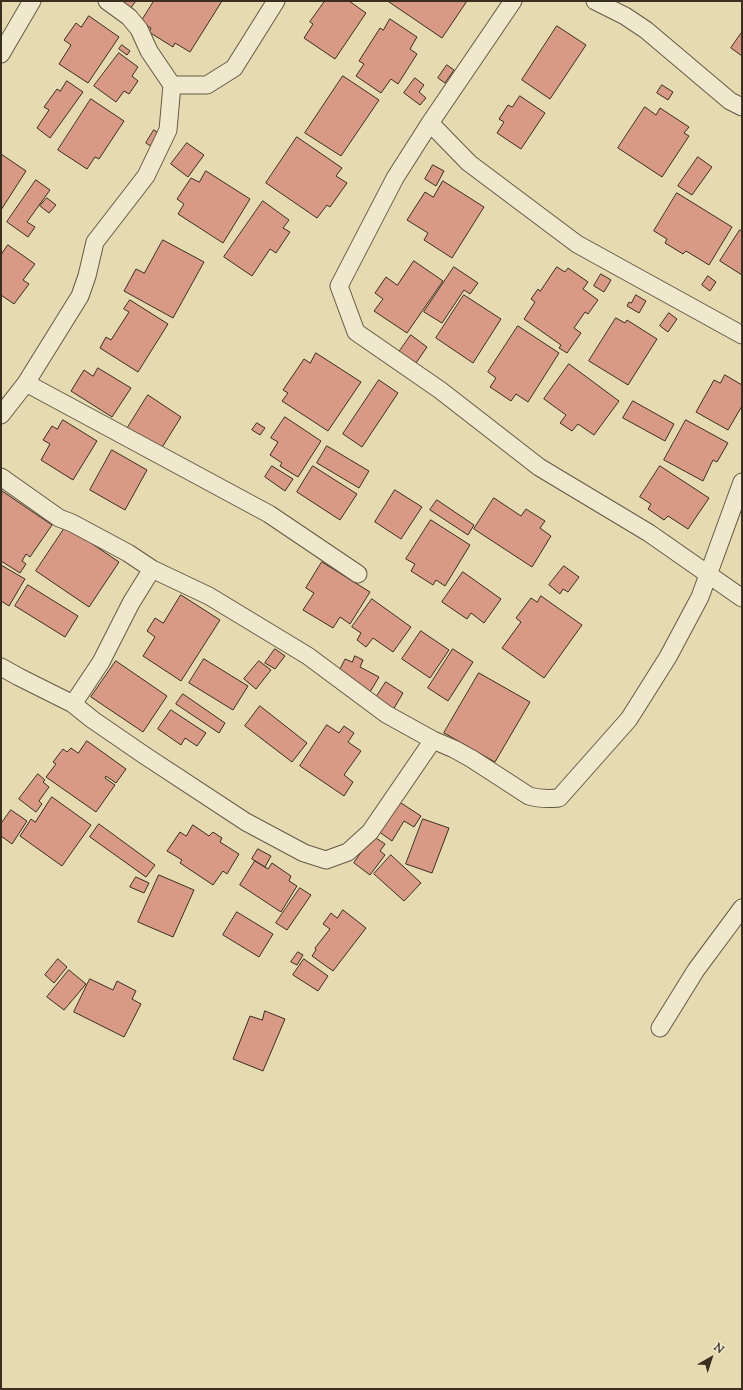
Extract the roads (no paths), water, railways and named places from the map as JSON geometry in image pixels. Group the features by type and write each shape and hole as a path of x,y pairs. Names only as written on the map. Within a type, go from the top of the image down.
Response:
{"street":[{"path":"1,54 6,36 32,1"},
{"path":"1,415 26,383 80,296 87,276 95,242 150,170 168,130 172,85 150,51 139,29 129,17 107,1"},
{"path":"172,85 207,85 234,68 276,1"},
{"path":"513,1 430,123 395,178 339,286 356,332 440,390 539,467 649,534 742,598"},
{"path":"596,1 625,16 646,30 730,101 742,106"},
{"path":"430,123 469,162 577,244 742,335"},
{"path":"26,383 269,514 358,574"},
{"path":"1,477 59,518 72,523 122,550 152,569 209,596 301,652 386,714 433,740 472,759 529,796 538,799 559,798 629,719 668,657 700,597 742,482"},
{"path":"74,704 101,662 131,603 152,569"},
{"path":"1,667 74,704 93,720 246,822 304,853 326,860 348,852 370,832 433,740"},
{"path":"660,1028 696,970 742,908"}]}
